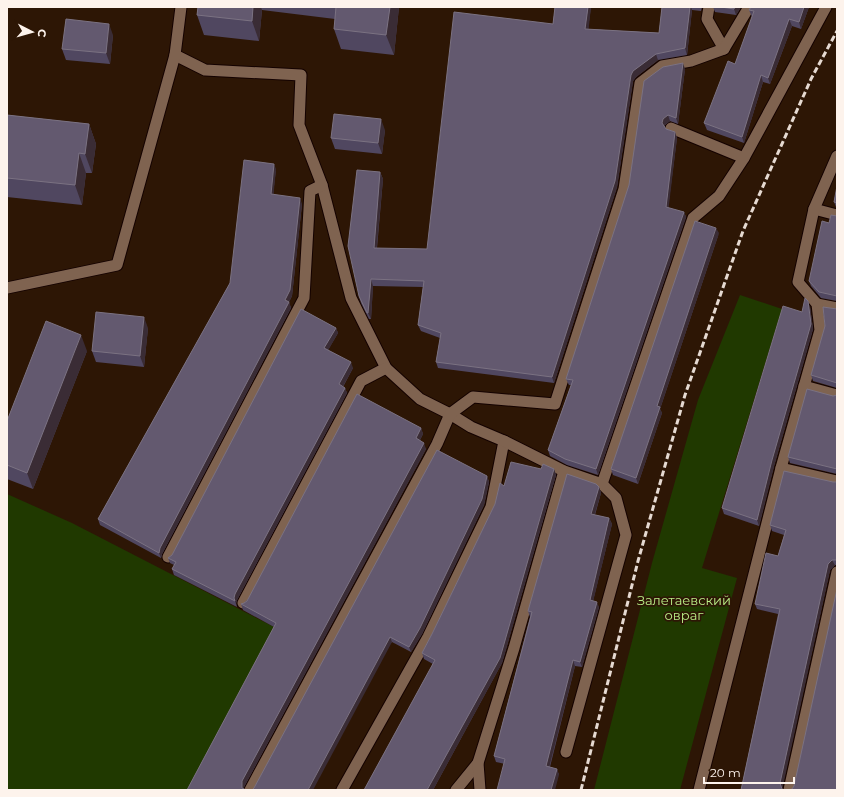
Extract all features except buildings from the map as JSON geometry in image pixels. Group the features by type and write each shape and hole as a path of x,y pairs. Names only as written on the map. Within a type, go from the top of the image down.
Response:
{"lane":[{"path":"7,288 117,265 175,55 181,7"},
{"path":"708,7 707,19 724,49"},
{"path":"250,790 433,451 450,414 473,397 555,404 624,189 640,84 662,66 691,61 724,49 749,7"},
{"path":"602,484 693,218 719,196 744,158 826,7"},
{"path":"175,55 205,70 301,75 299,125 322,185 351,298 386,368 420,399 450,414 471,427 504,441 564,471 602,484 616,498 626,535 566,752"},
{"path":"671,128 744,158"},
{"path":"699,790 781,468 820,330 817,304 798,282 814,210 837,156"},
{"path":"168,557 304,298 310,190 322,185"},
{"path":"814,210 837,215"},
{"path":"817,304 837,308"},
{"path":"243,603 361,381 386,368"},
{"path":"804,386 837,394"},
{"path":"342,790 428,637 491,507 504,441"},
{"path":"781,468 837,481"},
{"path":"480,790 478,763 514,648 564,471"},
{"path":"789,790 837,572"},
{"path":"456,790 478,763"}],"green space":[{"name":"Залетаевский овраг","path":"740,295 782,309 702,568 737,578 680,790 594,790 652,563 698,400"},
{"path":"7,494 72,523 278,629 192,790 7,790"}],"railway":[{"path":"581,790 638,561 685,395 743,231 811,79 837,31"}]}
